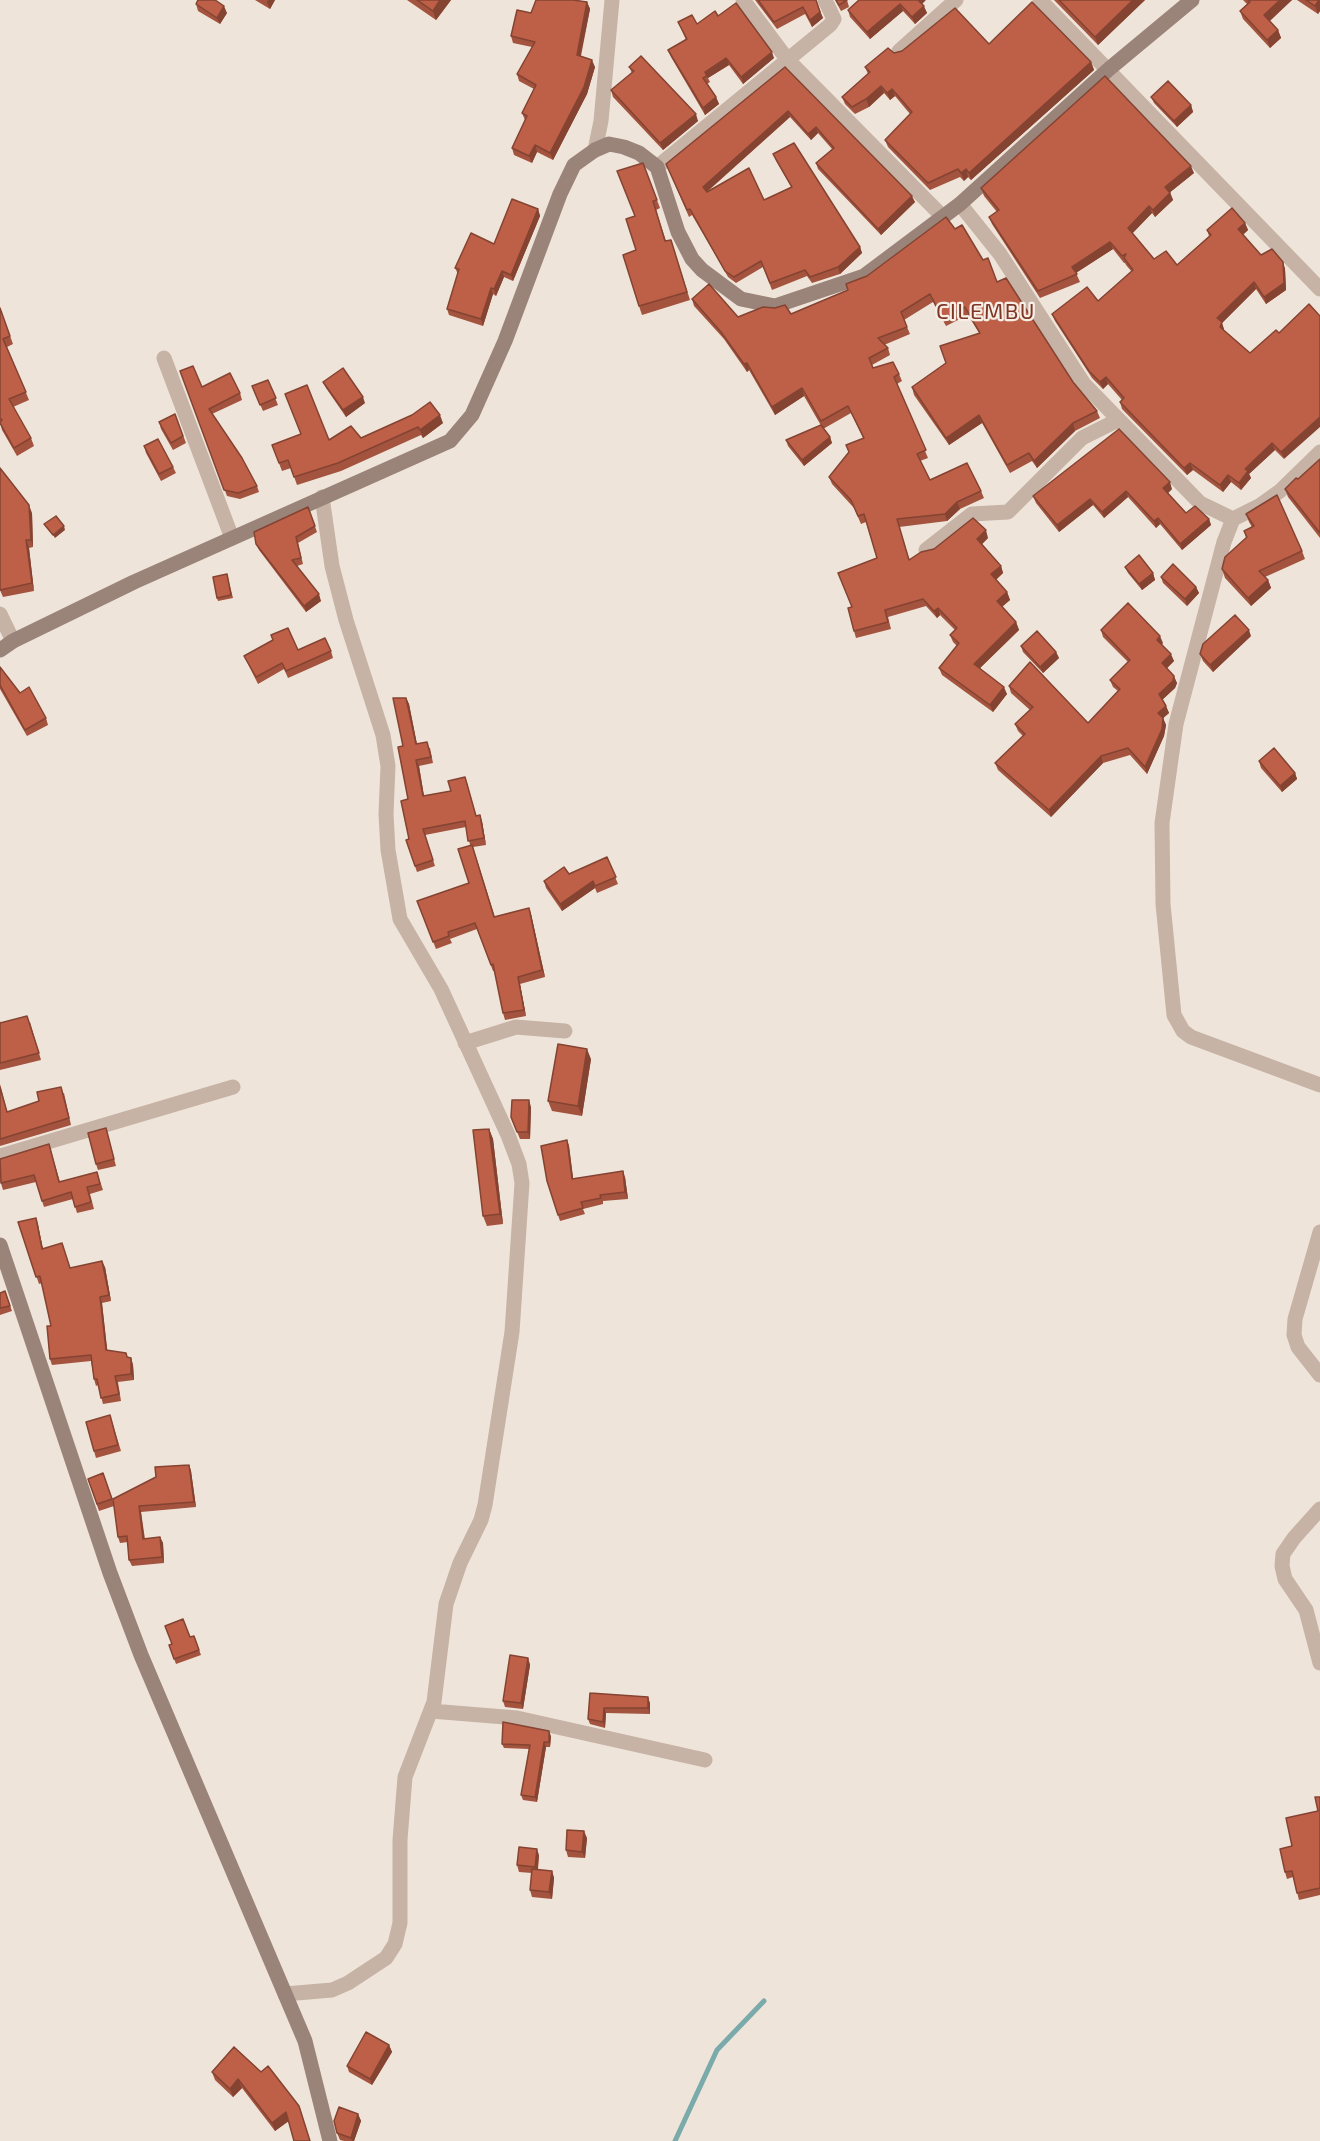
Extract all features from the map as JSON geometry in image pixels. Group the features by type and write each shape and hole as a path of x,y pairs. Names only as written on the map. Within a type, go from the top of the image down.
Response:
{"street":[{"path":"595,150 601,122 612,0"},
{"path":"743,0 787,59 943,217"},
{"path":"657,167 834,19 825,0"},
{"path":"899,51 956,0"},
{"path":"1040,0 1320,288"},
{"path":"0,650 13,641 232,538 450,441 468,422 505,341 564,184 574,165 595,150 609,144 624,147 639,153 657,167 678,232 692,259 702,270 741,299 775,306 864,276 960,204 1109,69 1192,0"},
{"path":"960,204 1000,254 1084,384 1200,503 1233,519"},
{"path":"164,358 232,538"},
{"path":"926,550 972,514 1008,512 1083,438 1118,420"},
{"path":"1320,452 1280,491 1259,506 1233,519 1224,542 1176,724 1162,823 1162,904 1174,1015 1183,1032 1320,1085"},
{"path":"285,1994 332,1990 386,1959 395,1944 400,1923 400,1840 405,1777 437,1690 446,1604 460,1563 481,1520 485,1505 512,1332 522,1183 519,1164 508,1136 441,989 400,919 388,850 386,814 388,766 383,735 346,620 332,566 322,497"},
{"path":"0,614 13,641"},
{"path":"465,1043 524,1026 565,1031"},
{"path":"0,1156 232,1087"},
{"path":"1320,1232 1295,1319 1294,1335 1298,1347 1320,1375"},
{"path":"0,1245 117,1593 304,2042 330,2141"},
{"path":"1320,1509 1283,1554 1282,1566 1285,1579 1306,1610 1320,1663"},
{"path":"431,1711 517,1718 705,1760"}],"building":[{"path":"198,0 215,0 224,6 217,18 196,4"},
{"path":"417,0 440,0 433,11"},
{"path":"536,0 587,2 577,55 592,60 584,87 550,153 535,145 529,156 512,148 527,116 522,113 536,85 517,74 535,42 511,36 517,10 531,13"},
{"path":"758,0 816,0 820,12 810,20 803,7 774,22"},
{"path":"836,0 847,0 839,5"},
{"path":"859,0 918,0 924,6 912,17 900,4 867,32 848,10"},
{"path":"1059,0 1133,0 1095,37"},
{"path":"1248,0 1280,0 1264,15 1278,30 1267,40 1240,11 1250,2"},
{"path":"1306,0 1319,0 1315,6"},
{"path":"1032,2 1091,62 969,173 966,169 961,173 958,169 928,183 885,140 912,112 892,89 887,93 881,86 852,107 842,97 870,72 865,67 888,48 894,53 902,51 955,8 989,44"},
{"path":"736,3 772,52 741,77 726,58 705,72 707,76 703,78 716,97 703,108 668,50 687,39 678,22 692,15 697,24 715,11 718,16"},
{"path":"641,56 696,114 660,143 611,90 634,71 629,67"},
{"path":"785,67 912,196 878,229 816,163 834,148 816,127 808,134 788,111 703,187 707,192 749,168 764,200 792,187 773,154 794,143 860,247 838,267 810,277 805,270 770,283 761,261 734,277 725,271 690,209 687,210 666,164"},
{"path":"1105,76 1191,166 1165,187 1170,193 1153,210 1149,206 1128,228 1154,259 1166,251 1177,265 1211,235 1207,230 1232,208 1245,223 1238,229 1261,255 1272,249 1283,262 1284,283 1264,297 1254,282 1217,318 1222,322 1220,327 1250,353 1276,330 1279,333 1309,304 1320,316 1320,417 1281,452 1272,443 1245,469 1248,471 1239,483 1228,475 1220,485 1190,463 1184,468 1120,402 1124,398 1106,377 1100,382 1089,371 1052,314 1087,287 1098,301 1133,270 1124,258 1126,254 1122,256 1110,242 1072,267 1077,274 1038,291 989,217 999,210 981,188"},
{"path":"1168,81 1191,105 1174,121 1151,97"},
{"path":"643,163 657,200 653,201 665,241 671,240 687,292 639,306 623,255 636,250 626,219 635,216 617,171"},
{"path":"512,199 538,209 511,275 502,271 494,289 491,288 481,319 447,309 459,269 455,268 471,233 494,244"},
{"path":"946,217 955,229 962,225 983,260 988,258 997,282 1006,278 1073,382 1097,411 1073,423 1034,461 1029,453 1007,465 979,415 946,438 912,387 946,363 940,346 980,333 965,307 943,319 930,294 901,312 907,327 878,338 888,348 869,358 873,368 893,362 899,374 894,377 926,450 917,454 930,480 967,463 981,491 957,502 945,514 897,519 909,560 921,552 934,549 973,518 986,530 977,539 1001,566 991,574 1007,592 997,601 1016,622 974,664 1004,687 990,705 939,668 959,643 950,635 957,628 938,608 934,611 923,599 885,610 888,622 854,631 848,608 852,607 838,573 877,558 864,514 858,516 851,500 829,477 849,452 846,445 864,438 848,406 821,421 802,388 772,407 747,363 744,364 721,332 692,299 709,284 738,317 763,307 775,308 785,305 791,314 848,290 846,284 867,276"},
{"path":"0,308 10,336 3,339 26,392 9,399 31,438 14,448 0,423 2,420 0,418"},
{"path":"193,366 202,387 230,373 240,393 209,409 242,458 257,486 238,493 224,490 180,371"},
{"path":"343,368 363,397 343,410 323,382"},
{"path":"268,380 276,398 260,405 252,386"},
{"path":"307,385 329,440 351,426 361,438 412,415 430,402 440,415 420,430 418,427 338,463 294,477 288,460 279,463 272,445 301,434 285,394"},
{"path":"175,414 183,436 171,443 159,422"},
{"path":"821,425 830,437 802,460 786,440"},
{"path":"1119,429 1170,482 1163,488 1186,513 1195,506 1209,519 1180,544 1158,518 1154,521 1126,491 1102,512 1090,499 1057,525 1033,496"},
{"path":"158,439 173,467 159,474 144,446"},
{"path":"1320,459 1320,533 1285,489"},
{"path":"0,468 29,505 31,540 26,540 32,583 0,590"},
{"path":"1277,495 1302,551 1259,571 1268,580 1248,598 1222,569 1225,557 1247,537 1244,531 1254,526 1246,514"},
{"path":"308,507 315,526 296,537 301,558 292,560 319,594 304,606 256,544 254,532"},
{"path":"56,516 64,526 53,535 44,524"},
{"path":"1139,555 1153,573 1139,584 1125,567"},
{"path":"1173,564 1196,587 1185,599 1161,577"},
{"path":"227,574 231,595 217,598 213,577"},
{"path":"1128,603 1160,636 1157,640 1171,654 1162,663 1174,676 1173,681 1159,694 1166,706 1158,713 1163,718 1162,729 1145,767 1128,748 1101,756 1049,810 995,763 1025,734 1015,724 1033,707 1009,686 1030,662 1088,723 1120,689 1110,680 1130,660 1101,630"},
{"path":"1235,615 1249,630 1210,665 1200,654 1203,644"},
{"path":"288,628 298,650 325,638 331,651 286,671 282,663 256,677 244,656 273,640 271,635"},
{"path":"1037,631 1056,652 1040,667 1021,646"},
{"path":"0,667 20,693 29,687 46,718 25,730 0,685"},
{"path":"393,698 406,698 416,744 427,742 431,757 416,760 423,796 451,791 448,781 465,777 476,816 480,815 484,838 468,841 465,821 423,829 433,860 415,866 406,840 409,839 401,801 408,799 398,747 403,746"},
{"path":"1274,748 1295,773 1280,786 1259,761"},
{"path":"472,845 494,917 529,908 542,970 518,977 524,1010 503,1013 493,964 491,965 475,923 448,932 449,936 433,942 417,901 469,883 458,849"},
{"path":"607,857 616,877 595,886 593,881 560,904 544,881 564,867 569,874"},
{"path":"27,1016 39,1053 0,1063 0,1023"},
{"path":"558,1044 587,1049 578,1106 548,1101"},
{"path":"0,1087 7,1112 39,1101 37,1092 61,1087 69,1118 0,1139"},
{"path":"512,1100 529,1100 528,1132 517,1132 511,1117"},
{"path":"106,1128 114,1159 96,1164 88,1133"},
{"path":"489,1129 500,1214 483,1216 473,1130"},
{"path":"567,1140 572,1179 623,1171 625,1192 600,1195 601,1198 581,1202 583,1208 558,1215 547,1181 541,1146"},
{"path":"49,1144 59,1182 97,1172 100,1184 87,1187 91,1202 75,1207 71,1192 42,1201 34,1175 1,1183 0,1159"},
{"path":"36,1218 42,1249 62,1243 70,1268 102,1261 109,1295 100,1297 106,1350 126,1353 127,1357 131,1358 131,1374 115,1376 119,1394 101,1398 97,1379 94,1379 91,1355 50,1359 47,1326 51,1326 40,1276 36,1277 18,1222"},
{"path":"5,1291 10,1306 0,1308 0,1293"},
{"path":"110,1415 118,1445 94,1451 86,1422"},
{"path":"189,1465 194,1502 139,1506 143,1539 160,1537 162,1557 129,1560 127,1536 118,1537 113,1499 156,1477 155,1467"},
{"path":"103,1473 112,1499 97,1504 88,1479"},
{"path":"183,1619 190,1637 194,1636 199,1650 174,1659 169,1645 172,1644 165,1626"},
{"path":"510,1655 528,1658 521,1703 503,1701"},
{"path":"590,1693 648,1697 648,1708 604,1708 603,1722 588,1719"},
{"path":"503,1722 549,1731 549,1742 544,1742 535,1797 521,1795 530,1745 502,1744"},
{"path":"1315,1797 1320,1797 1320,1888 1297,1893 1292,1871 1285,1872 1280,1849 1292,1846 1286,1818 1318,1811"},
{"path":"567,1830 584,1831 582,1852 566,1850"},
{"path":"519,1847 537,1849 535,1867 517,1865"},
{"path":"532,1869 552,1871 549,1892 530,1890"},
{"path":"366,2032 389,2045 370,2079 347,2066"},
{"path":"234,2047 261,2072 268,2066 299,2106 310,2141 294,2141 286,2112 272,2123 238,2079 230,2089 212,2072"},
{"path":"339,2107 358,2114 351,2138 337,2133 334,2121"}],"waterway":[{"path":"675,2141 717,2050 764,2001"}],"district":[{"name":"CILEMBU","path":"986,312"}]}
